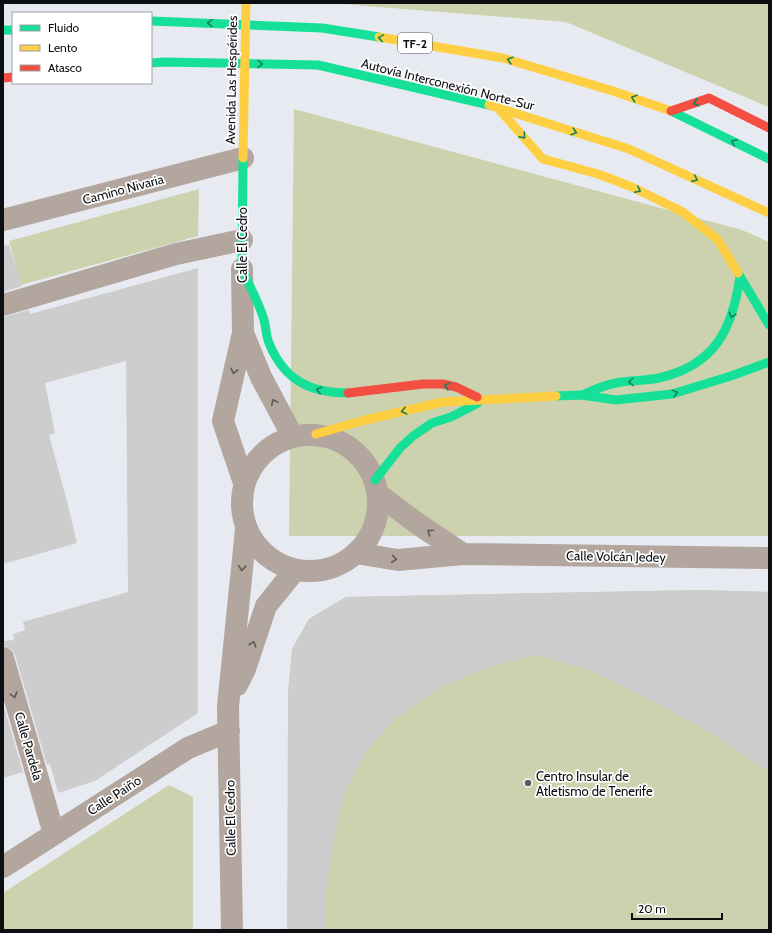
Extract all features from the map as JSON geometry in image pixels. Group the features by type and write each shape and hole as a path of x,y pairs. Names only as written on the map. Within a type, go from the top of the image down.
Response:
{"main road":[{"name":"Avenida Las Hespérides","path":"243,158 246,3"},
{"name":"TF-2","path":"152,20 322,28 503,58 613,91 670,111 769,159"},
{"name":"Autovía Interconexión Norte-Sur","path":"152,63 318,66 497,107 629,149 769,212"},
{"path":"670,111 709,98 769,128"},
{"path":"497,107 543,159 598,174 632,187 683,212 718,240 769,325"},
{"name":"Calle El Cedro","path":"242,269 243,158"},
{"path":"242,269 264,320 269,342 281,365 296,380 313,389 333,393 356,394 418,385 445,384 484,399"},
{"path":"581,395 611,383 659,378 683,371 699,362 713,350 730,322 738,294 740,277"},
{"path":"316,434 365,420 443,402 581,395 616,400 672,394 731,376 769,362"},
{"path":"376,487 400,448 412,436 432,424 451,417 484,399"}],"street":[{"name":"Camino Nivaria","path":"3,220 243,158"},
{"path":"3,305 176,254 242,240"},
{"name":"Calle El Cedro","path":"242,269 243,333 223,421 244,483"},
{"name":"Calle El Cedro","path":"243,333 264,383 292,436"},
{"path":"376,487 377,516 369,536 356,553 338,565 317,571 295,570 276,562 259,548 246,529 241,507 244,483 254,462 278,444 292,436 316,434 338,440 358,454 376,487 418,524 463,554"},
{"name":"Calle El Cedro","path":"232,930 228,706 246,529"},
{"name":"Calle Volcán Jedey","path":"356,553 398,560 463,554 769,558"},
{"name":"Calle El Cedro","path":"228,706 245,669 266,606 295,570"},
{"name":"Calle Pardela","path":"3,658 54,834"},
{"name":"Calle Paiño","path":"3,868 188,748 229,731"}],"green space":[{"path":"329,3 769,3 769,107 566,22"},
{"path":"294,109 742,230 769,242 769,536 289,536"},
{"path":"199,189 198,236 21,285 9,241"},
{"name":"Centro Insular de Atletismo de Tenerife","path":"699,590 769,592 769,930 287,930 292,649 309,619 346,597"},
{"path":"169,785 193,797 193,930 3,930 3,893"}],"building":[{"path":"9,245 22,286 3,292 3,246"},
{"path":"198,268 198,713 95,781 58,793 50,764 47,765 15,655 11,649 3,646 3,641 14,640 13,634 25,630 23,622 128,592 126,361 45,383 55,433 49,435 77,543 3,564 3,317 29,310 30,314"},
{"path":"699,590 769,592 769,772 714,735 653,701 589,670 536,655 486,668 438,689 396,718 368,749 345,793 334,838 326,894 325,930 287,930 288,691 292,649 309,619 346,597"},
{"path":"3,703 23,772 3,778"}],"traffic: fast":[{"path":"152,21 322,28 379,37"},
{"path":"3,30 12,30"},
{"path":"152,63 318,65 489,105"},
{"path":"671,111 769,159"},
{"path":"242,269 243,158"},
{"path":"242,269 262,313 269,343 282,366 300,382 310,387 348,393"},
{"path":"738,273 769,325"},
{"path":"582,395 612,384 659,378 678,372 694,364 707,354 718,342 726,329 737,296 740,277"},
{"path":"556,396 581,395 616,400 672,394 731,376 769,362"},
{"path":"375,480 400,448 413,436 432,423 451,417 478,403"}],"traffic: slow":[{"path":"243,158 246,3"},
{"path":"379,37 503,58 613,91 671,111"},
{"path":"489,105 629,149 769,213"},
{"path":"498,108 543,159 598,174 632,187 683,212 718,240 738,273"},
{"path":"316,434 365,420 443,402 556,396"}],"traffic: jam":[{"path":"3,78 12,77"},
{"path":"671,111 709,98 769,128"},
{"path":"348,393 423,384 443,384 456,387 477,397"}],"place":[{"name":"Centro Insular de Atletismo de Tenerife","path":"528,783"}]}
